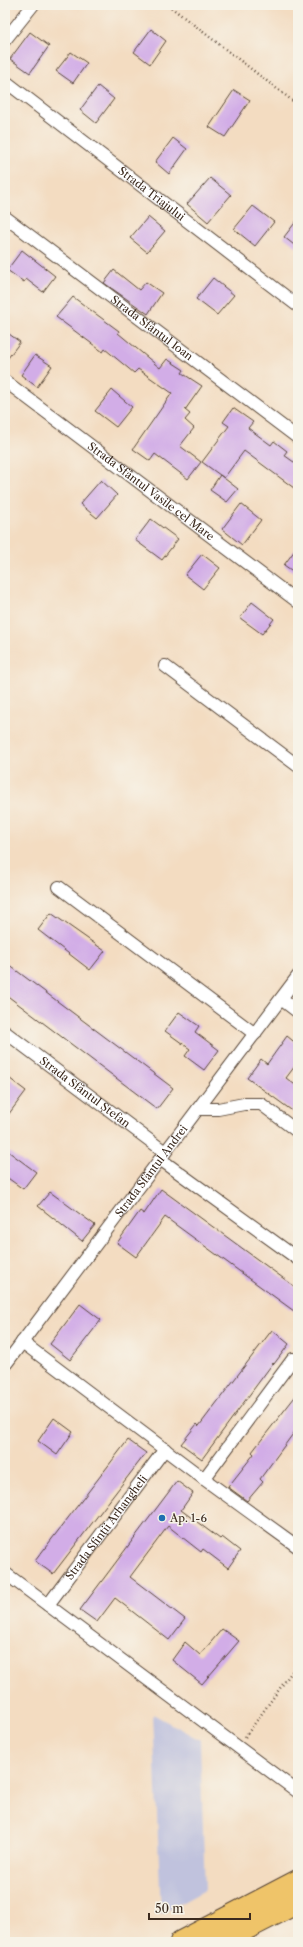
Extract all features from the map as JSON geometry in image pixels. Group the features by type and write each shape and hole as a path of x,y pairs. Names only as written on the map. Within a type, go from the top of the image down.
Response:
{"highway":[{"path":"181,1942 298,1881"},
{"path":"220,1942 298,1902"}],"street":[{"path":"5,40 33,5"},
{"name":"Strada Triajului","path":"5,81 298,306"},
{"name":"Strada Sfântul Ioan","path":"5,217 298,438"},
{"name":"Strada Sfântul Vasile cel Mare","path":"5,381 298,602"},
{"path":"165,666 298,766"},
{"path":"59,887 255,1034"},
{"name":"Strada Sfântul Andrei","path":"5,1365 298,976"},
{"path":"281,999 298,1012"},
{"name":"Strada Sfântul Ștefan","path":"5,1032 162,1156 298,1259"},
{"path":"198,1109 244,1104 261,1104 298,1132"},
{"path":"22,1342 204,1479 298,1547"},
{"path":"204,1479 294,1359"},
{"name":"Strada Sfinții Arhangheli","path":"48,1605 165,1449"},
{"path":"5,1573 239,1746 298,1792"}],"path":[{"path":"168,5 298,105"},
{"path":"239,1746 296,1666"}],"shaded area":[{"path":"153,1714 200,1740 205,1890 161,1914"}],"building":[{"path":"151,29 166,41 150,64 134,52"},
{"path":"30,32 49,46 30,73 10,59"},
{"path":"71,52 87,63 73,83 56,71"},
{"path":"98,86 114,99 96,123 80,110"},
{"path":"234,90 250,100 225,137 209,127"},
{"path":"173,138 187,149 169,174 155,162"},
{"path":"210,178 231,195 208,222 187,204"},
{"path":"253,206 274,222 255,246 234,229"},
{"path":"148,217 165,231 147,252 130,238"},
{"path":"298,219 298,248 284,237"},
{"path":"22,250 55,276 43,292 26,279 24,282 7,270"},
{"path":"114,270 139,290 146,282 162,293 148,314 104,283"},
{"path":"213,278 234,295 217,315 196,299"},
{"path":"73,297 119,331 118,333 160,368 167,359 184,370 182,373 202,386 185,410 190,414 185,420 194,428 180,446 201,462 188,479 155,454 150,461 133,449 172,393 138,369 134,373 105,349 103,352 56,317"},
{"path":"5,331 20,342 5,362"},
{"path":"35,355 52,366 37,387 21,375"},
{"path":"112,390 132,407 116,427 95,411"},
{"path":"233,408 253,422 248,428 271,445 274,441 287,451 284,455 298,465 298,491 244,451 224,478 202,462 229,426 223,422"},
{"path":"220,475 238,489 227,502 210,490"},
{"path":"101,480 117,495 97,518 80,504"},
{"path":"241,504 261,520 242,545 222,529"},
{"path":"151,519 178,539 162,560 135,540"},
{"path":"298,546 298,575 284,565"},
{"path":"202,554 220,568 203,589 185,575"},
{"path":"252,602 274,619 262,634 240,618"},
{"path":"51,913 105,951 90,970 38,930"},
{"path":"5,962 173,1088 157,1109 5,994"},
{"path":"179,1012 199,1026 195,1032 219,1050 204,1070 185,1056 190,1049 165,1031"},
{"path":"287,1036 298,1045 298,1062 286,1078 298,1087 298,1115 247,1078 261,1059 267,1064"},
{"path":"5,1075 26,1091 5,1119"},
{"path":"5,1149 36,1172 23,1189 5,1176"},
{"path":"161,1189 298,1289 298,1314 165,1217 136,1257 117,1243 140,1211 144,1214"},
{"path":"50,1192 95,1225 82,1241 38,1206"},
{"path":"80,1304 101,1320 70,1360 50,1344"},
{"path":"272,1330 289,1344 274,1364 273,1363 202,1459 181,1444 197,1424 199,1426"},
{"path":"298,1393 298,1427 260,1479 263,1482 247,1501 228,1487 254,1454 252,1452"},
{"path":"54,1418 73,1432 57,1455 38,1441"},
{"path":"128,1440 146,1453 53,1574 35,1561"},
{"path":"177,1481 193,1493 181,1510 220,1539 222,1537 240,1551 228,1568 203,1549 201,1552 168,1526 130,1577 185,1619 169,1640 115,1598 97,1622 80,1610"},
{"path":"222,1629 239,1641 202,1684 172,1660 185,1642 200,1655"}],"place":[{"name":"Ap. 1-6","path":"162,1518"}]}
